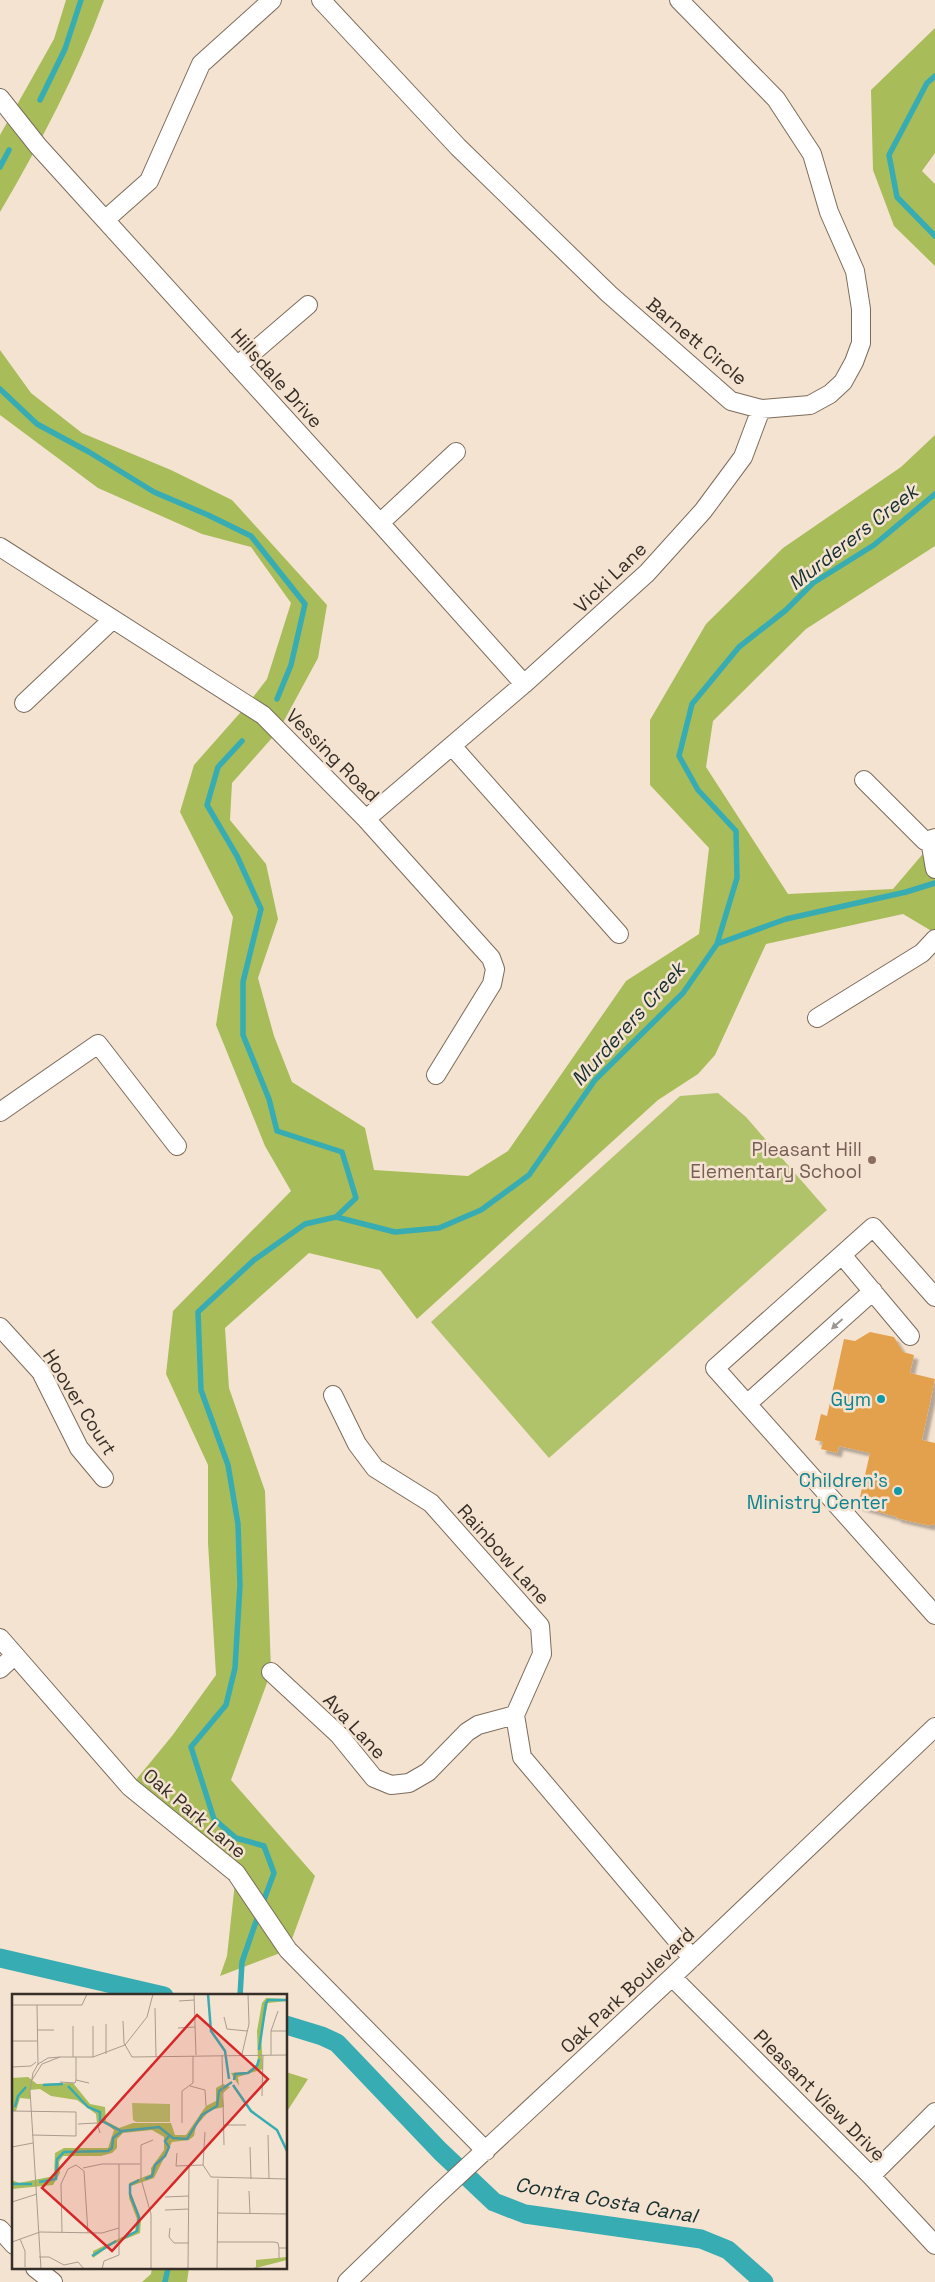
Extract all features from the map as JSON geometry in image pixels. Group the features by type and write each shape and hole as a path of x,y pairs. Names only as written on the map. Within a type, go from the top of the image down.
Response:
{"street":[{"path":"105,220 149,181 201,64 272,0"},
{"name":"Barnett Circle","path":"321,0 458,147 609,294 731,400 761,409 810,406 830,394 843,382 854,362 861,343 861,309 856,271 829,212 812,154 776,99 679,0"},
{"name":"Hillsdale Drive","path":"0,98 38,146 524,684"},
{"path":"237,366 308,305"},
{"name":"Vicki Lane","path":"366,819 524,684 647,573 703,511 743,457 761,409"},
{"path":"380,523 456,452"},
{"name":"Vessing Road","path":"0,547 263,715 366,819 490,958 496,969 492,984 436,1075"},
{"path":"24,704 113,619"},
{"path":"452,746 619,934"},
{"path":"864,780 925,841 933,839 935,870"},
{"path":"817,1018 922,953 935,939"},
{"path":"0,1112 98,1044 177,1146"},
{"path":"935,1297 873,1227 715,1368 935,1615"},
{"path":"842,1255 910,1336"},
{"path":"747,1404 873,1291"},
{"name":"Hoover Court","path":"0,1327 41,1372 79,1448 104,1478"},
{"name":"Rainbow Lane","path":"333,1395 357,1444 375,1468 431,1503 540,1626 542,1654 516,1715"},
{"name":"Oak Park Lane","path":"0,1638 130,1787 236,1873 288,1950 486,2151"},
{"path":"0,1669 16,1656"},
{"name":"Ava Lane","path":"271,1672 338,1736 374,1778 391,1786 409,1783 428,1772 466,1732 478,1725 516,1715"},
{"path":"516,1715 522,1757 692,1958"},
{"name":"Oak Park Boulevard","path":"347,2282 935,1727"},
{"name":"Pleasant View Drive","path":"672,1977 871,2176 935,2245"},
{"path":"871,2176 935,2112"},
{"path":"0,2229 12,2243"},
{"path":"37,2270 52,2282"}],"green space":[{"path":"66,0 104,0 70,82 0,212 0,135 54,39"},
{"path":"935,28 935,153 922,171 935,184 935,266 894,226 873,170 871,90"},
{"path":"0,350 31,393 82,433 171,470 232,500 327,605 318,658 279,730 232,783 230,820 266,864 278,919 258,978 274,1036 292,1082 365,1128 374,1170 468,1176 508,1151 626,981 699,934 709,848 650,785 650,720 706,624 783,548 901,467 935,435 935,546 806,629 713,721 706,767 788,894 893,889 927,849 935,845 935,933 903,914 766,944 715,1055 698,1074 658,1100 417,1319 380,1270 309,1253 225,1328 229,1388 265,1491 271,1672 231,1780 315,1876 288,1950 220,1976 227,1956 236,1873 130,1787 172,1736 216,1675 208,1543 208,1465 166,1374 173,1311 291,1191 265,1146 216,1025 233,917 180,812 194,765 247,705 267,679 291,603 251,547 202,534 98,488 0,415"},
{"path":"718,1093 746,1117 827,1210 549,1458 431,1322 680,1096"},
{"path":"288,2073 308,2079 288,2110"},
{"path":"152,2270 189,2270 187,2282 142,2282 151,2274"}],"building":[{"name":"Gym","path":"870,1332 894,1337 903,1352 914,1355 910,1373 935,1379 922,1440 935,1443 935,1525 931,1524 931,1526 896,1518 858,1506 870,1453 839,1446 837,1453 821,1449 823,1442 815,1440 821,1414 827,1416 844,1339 855,1341"}],"waterway":[{"path":"40,100 65,49 81,0"},
{"name":"Murderers Creek","path":"935,76 927,83 889,155 897,197 935,236"},
{"path":"0,167 9,150"},
{"path":"0,389 37,424 89,452 154,492 251,536 305,604 291,665 277,699"},
{"name":"Murderers Creek","path":"262,1905 274,1873 264,1846 236,1838 214,1819 191,1747 226,1705 235,1668 240,1585 238,1524 228,1465 201,1390 198,1312 254,1260 305,1224 336,1217 395,1232 439,1228 481,1210 529,1175 595,1080 683,993 717,944 737,878 736,831 698,790 679,756 692,704 739,647 786,610 813,583 874,545 935,494"},
{"path":"242,741 218,767 207,805 237,856 261,909 243,982 243,1035 269,1099 277,1131 342,1152 356,1198 336,1217"},
{"path":"717,944 786,919 906,892 935,883"},
{"name":"Murderers Creek","path":"240,1994 242,1962 259,1913"},
{"name":"Contra Costa Canal","path":"0,1958 155,1994"},
{"name":"Contra Costa Canal","path":"288,2026 322,2036 337,2043 440,2151 494,2202 525,2214 701,2239 728,2250 764,2282"},
{"name":"Murderers Creek","path":"165,2282 168,2270"}],"place":[{"name":"Pleasant Hill Elementary School","path":"872,1160"},
{"name":"Gym","path":"881,1399"},
{"name":"Children's Ministry Center","path":"898,1491"}]}
